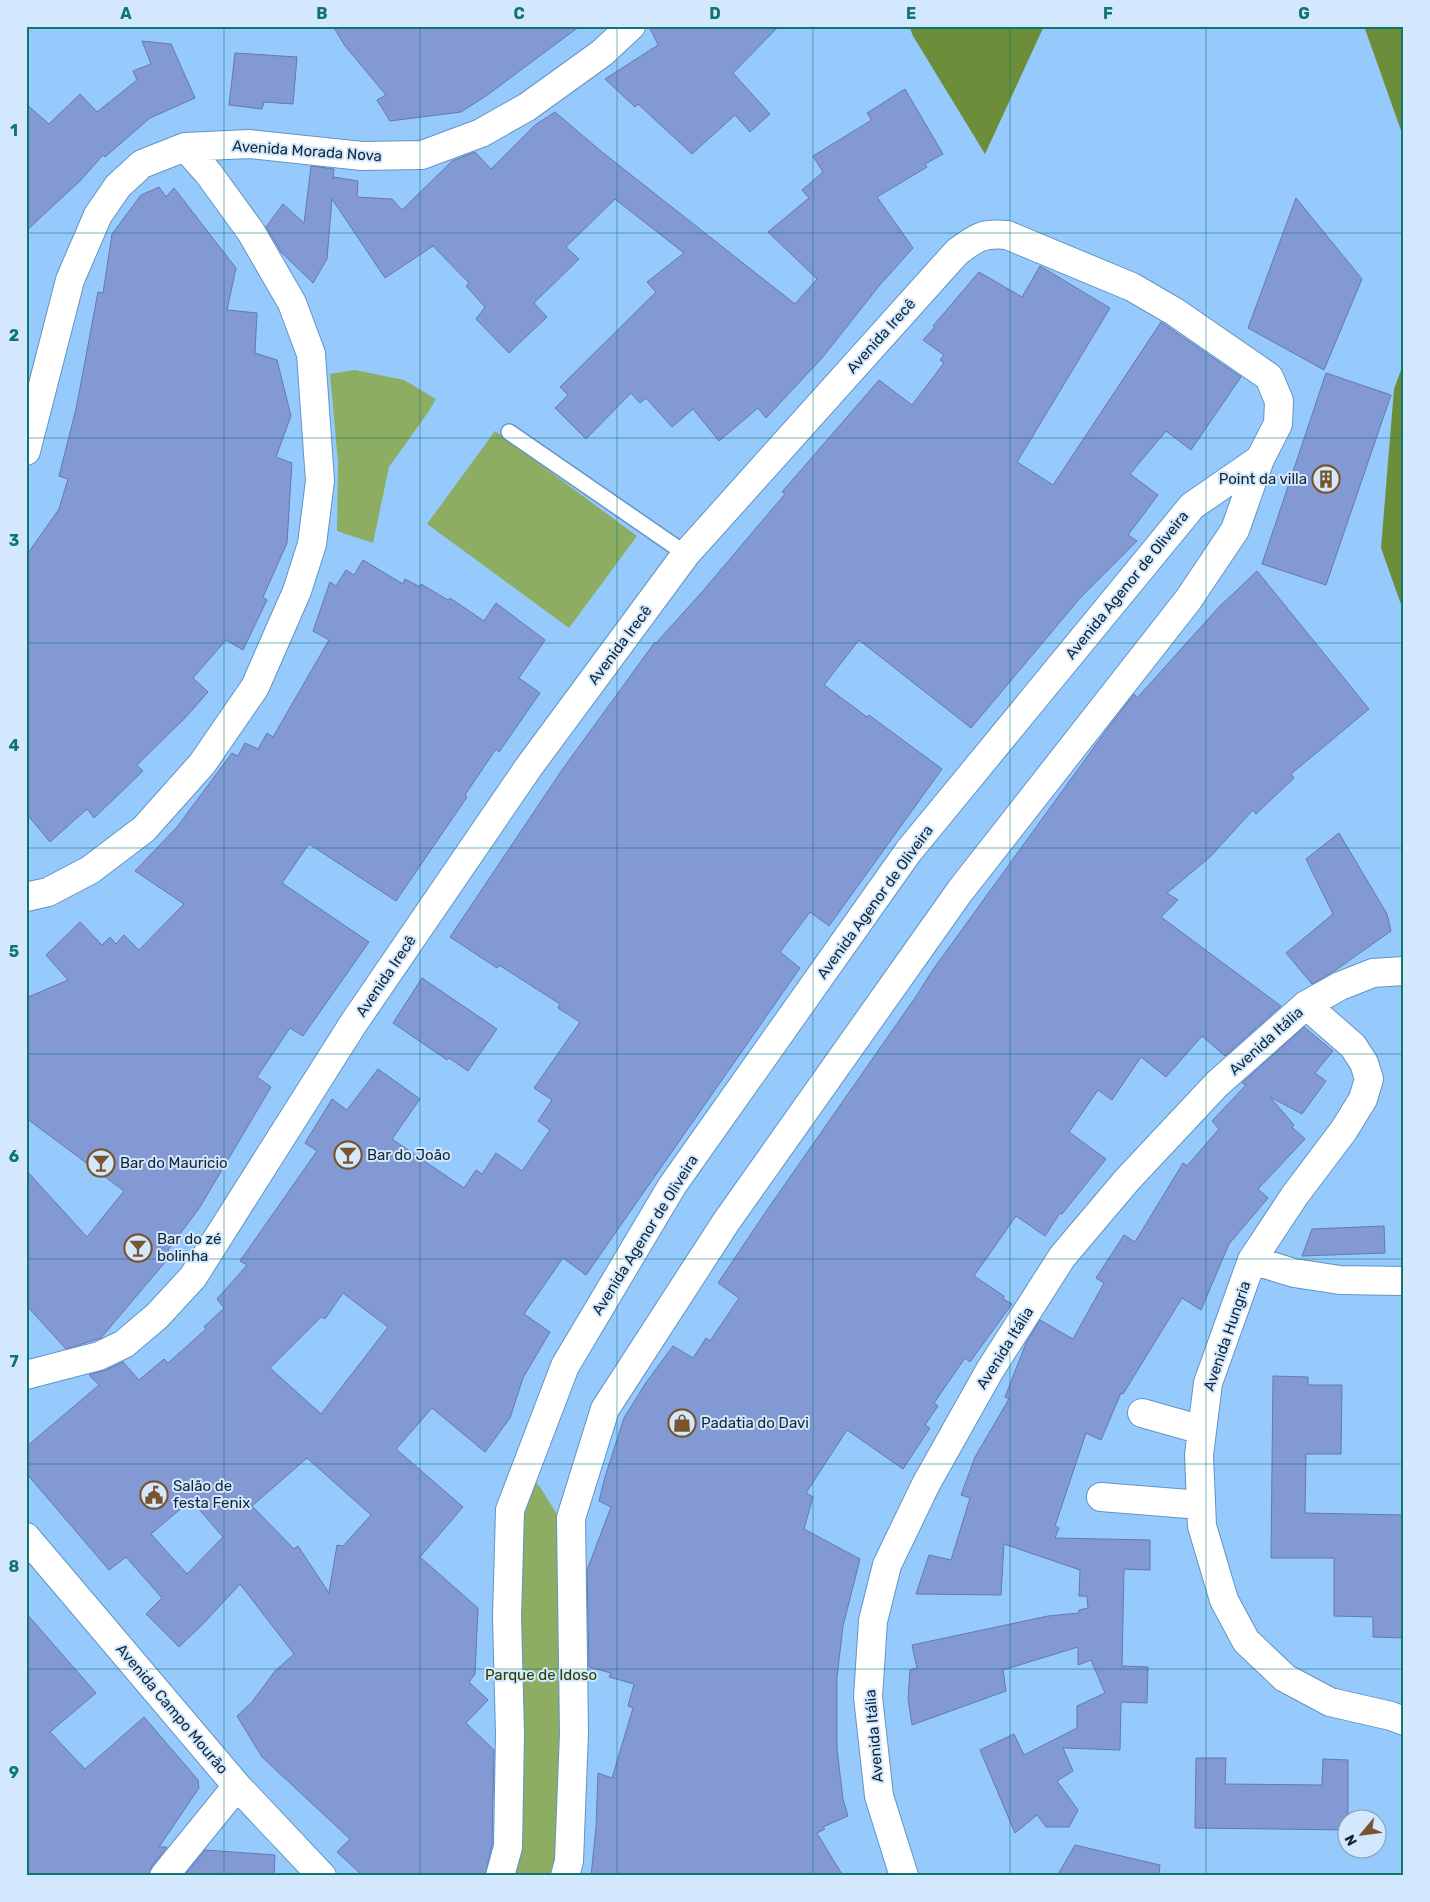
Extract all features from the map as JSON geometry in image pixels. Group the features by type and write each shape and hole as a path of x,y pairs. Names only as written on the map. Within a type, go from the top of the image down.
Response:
{"street":[{"name":"Avenida Morada Nova","path":"26,451 70,280 98,215 118,186 142,164 186,147 249,144 362,156 422,155 480,133 527,108 602,53 631,26"},
{"path":"26,897 48,892 90,870 144,829 202,764 255,687 297,591 312,544 320,481 310,354 292,303 250,232 209,174 186,147"},
{"name":"Avenida Irecê","path":"26,1375 99,1356 124,1344 157,1316 193,1277 353,1024 528,768 686,554 957,252 975,239 990,234 1007,235 1132,287 1176,312 1269,378 1279,401 1278,424 1260,459"},
{"path":"565,1876 569,1861 574,1734 571,1518 605,1409 726,1222 960,891 1188,600 1235,530 1260,459"},
{"name":"Avenida Agenor de Oliveira","path":"500,1876 508,1847 510,1734 507,1617 510,1510 565,1366 672,1186 908,852 1192,506 1260,459"},
{"name":"Avenida Itália","path":"904,1876 879,1796 868,1697 873,1621 887,1565 926,1484 990,1370 1062,1257 1127,1180 1217,1084 1306,1005 1340,986 1373,973 1404,971"},
{"name":"Avenida Hungria","path":"1306,1005 1353,1046 1364,1063 1369,1079 1363,1099 1344,1130 1296,1195 1252,1260 1208,1383 1199,1455 1202,1526 1224,1600 1246,1642 1285,1678 1330,1702 1391,1716 1404,1721"},
{"path":"1252,1260 1294,1273 1340,1280 1404,1281"},
{"path":"1142,1413 1202,1430"},
{"path":"1101,1497 1201,1505"},
{"name":"Avenida Campo Mourão","path":"26,1537 237,1786 322,1876"},
{"path":"164,1876 237,1786"}],"lane":[{"path":"510,432 686,554"}],"green space":[{"path":"909,26 1044,26 985,154 913,36"},
{"path":"1364,26 1404,26 1404,139"},
{"path":"1404,362 1404,613 1381,548 1394,389"},
{"path":"355,370 404,380 436,399 389,467 373,543 337,531 338,462 330,374"},
{"path":"495,431 637,536 569,628 427,524"},
{"name":"Parque de Idoso","path":"525,1471 540,1487 572,1538 564,1876 491,1876 508,1809"}],"building":[{"path":"333,26 580,26 486,96 461,112 390,121 377,100 386,95 345,46"},
{"path":"649,26 779,26 733,73 770,114 750,132 735,115 692,154 638,104 635,107 605,79 658,45"},
{"path":"142,41 171,44 195,98 150,118 105,157 103,155 80,181 26,231 26,104 49,124 80,94 97,112 137,80 133,71 151,64"},
{"path":"235,53 297,57 293,104 264,102 262,109 229,105"},
{"path":"905,89 943,154 925,164 927,167 877,197 913,248 879,286 822,358 766,418 758,408 719,441 693,409 672,427 646,398 640,403 631,393 586,439 555,408 568,395 560,387 656,292 647,282 684,253 615,199 566,247 579,259 534,303 547,317 509,353 476,319 485,307 466,286 469,283 433,246 385,278 332,199 327,259 313,283 281,252 266,227 283,204 304,223 311,166 334,169 333,179 334,177 358,181 357,197 392,199 402,210 452,161 475,152 491,169 535,125 555,112 602,152 795,304 817,279 768,232 809,198 802,190 823,172 813,156 870,121 871,119 867,113"},
{"path":"159,187 166,197 174,188 236,268 227,310 257,313 255,353 277,360 291,416 276,457 292,463 287,543 263,597 267,600 243,650 226,640 193,678 208,692 186,717 137,765 143,771 94,818 87,809 50,842 26,813 26,556 59,509 68,479 59,476 76,409 98,292 103,293 112,234 141,195"},
{"path":"1296,198 1362,279 1324,370 1248,328"},
{"path":"1040,266 1110,308 1017,462 1053,485 1161,322 1241,377 1191,450 1166,431 1130,474 1158,495 1128,535 1137,541 1081,597 971,728 859,640 824,685 867,717 869,715 942,769 829,926 810,912 780,952 800,968 586,1275 563,1258 524,1314 550,1332 523,1378 510,1418 485,1452 432,1408 396,1449 463,1507 420,1557 478,1608 475,1674 469,1682 488,1700 466,1723 494,1750 492,1845 485,1876 363,1876 337,1852 350,1839 262,1757 237,1716 252,1702 275,1671 294,1654 240,1584 179,1647 146,1614 162,1598 126,1557 109,1570 26,1473 26,1447 99,1385 89,1375 123,1362 139,1380 164,1359 168,1363 206,1329 204,1327 224,1308 217,1299 247,1265 240,1261 317,1151 305,1143 332,1099 347,1110 378,1069 420,1099 392,1139 464,1188 476,1170 482,1174 496,1153 522,1171 550,1130 538,1121 552,1100 534,1088 580,1022 558,1008 560,1004 499,965 497,968 450,937 562,770 655,642 702,592 785,494 782,492 879,380 912,405 944,363 940,360 944,355 923,340 979,272 1022,297","holes":["343,1293 388,1327 321,1414 270,1368 321,1317 325,1319","307,1458 371,1515 343,1546 337,1545 329,1593 298,1546 294,1549 252,1506","191,1500 223,1537 187,1574 151,1534"]},
{"name":"Point da villa","path":"1326,373 1391,395 1326,585 1262,564"},
{"path":"363,560 403,584 405,579 420,587 421,584 448,600 450,598 484,621 496,603 545,640 519,678 540,693 499,752 496,749 465,795 467,797 396,901 309,844 282,883 369,942 303,1036 290,1028 257,1077 271,1087 200,1207 168,1250 172,1254 101,1338 66,1349 26,1305 26,1170 87,1237 124,1191 26,1118 26,998 68,980 46,955 80,922 102,945 110,937 116,944 124,935 139,950 184,904 135,871 177,827 232,753 238,756 245,743 258,749 267,733 273,737 329,640 313,631 330,582 336,586 346,570 354,575"},
{"path":"1257,571 1369,709 1291,774 1294,778 1256,814 1253,810 1210,857 1167,893 1178,900 1161,917 1281,1006 1225,1056 1202,1036 1166,1077 1141,1057 1112,1100 1098,1090 1069,1132 1106,1159 1062,1214 1060,1213 1045,1236 1016,1216 974,1276 1004,1296 1003,1299 1012,1304 970,1362 965,1358 934,1403 938,1406 925,1425 930,1428 903,1469 847,1430 806,1493 813,1497 804,1529 860,1559 843,1626 837,1677 837,1749 843,1799 848,1816 823,1827 825,1829 817,1833 843,1876 591,1876 596,1827 598,1773 612,1778 633,1708 628,1706 634,1684 609,1677 611,1673 589,1667 587,1570 611,1507 599,1501 624,1418 645,1384 673,1346 693,1358 706,1338 710,1341 739,1298 718,1283 932,971 1105,732 1134,694 1137,698 1218,608"},
{"path":"1339,833 1387,914 1391,931 1333,972 1312,984 1286,953 1333,914 1306,859"},
{"path":"422,978 497,1029 468,1071 449,1058 447,1060 393,1023"},
{"path":"1304,1027 1333,1051 1315,1073 1326,1081 1302,1114 1270,1097 1294,1125 1292,1127 1305,1139 1258,1189 1268,1198 1229,1244 1201,1310 1182,1298 1123,1394 1121,1393 1101,1440 1086,1433 1055,1526 1059,1528 1055,1538 1150,1540 1150,1570 1124,1569 1122,1666 1148,1667 1147,1703 1121,1702 1120,1750 1063,1748 1073,1771 1057,1781 1078,1810 1069,1827 1046,1827 1037,1815 1015,1833 980,1750 1014,1734 1024,1755 1077,1728 1077,1706 1105,1693 1091,1660 1078,1665 1078,1647 1003,1670 1006,1691 912,1725 908,1699 910,1670 917,1668 912,1645 1048,1616 1079,1613 1079,1610 1088,1608 1087,1596 1079,1596 1080,1570 1004,1544 1001,1595 916,1594 929,1555 951,1560 970,1498 961,1495 975,1457 1009,1399 1005,1397 1026,1343 1040,1320 1073,1339 1104,1283 1096,1278 1124,1235 1135,1242 1183,1163 1187,1166 1219,1129 1212,1121 1246,1085 1242,1083"},
{"path":"1384,1226 1385,1253 1302,1256 1312,1229"},
{"path":"1273,1376 1308,1377 1308,1385 1342,1385 1341,1454 1306,1454 1305,1513 1404,1515 1404,1638 1373,1637 1373,1617 1334,1616 1334,1558 1271,1558"},
{"path":"26,1613 96,1693 50,1732 85,1769 144,1717 198,1780 199,1788 159,1847 167,1847 152,1866 149,1876 26,1876"},
{"path":"1196,1758 1226,1758 1225,1784 1322,1785 1323,1759 1348,1760 1348,1810 1338,1810 1338,1830 1195,1828"},
{"path":"1075,1845 1160,1865 1159,1876 1057,1876"},
{"path":"205,1850 275,1855 274,1876 184,1876"}],"place":[{"name":"Point da villa","path":"1326,479"},
{"name":"Bar do João","path":"348,1155"},
{"name":"Bar do Mauricio","path":"101,1163"},
{"name":"Bar do zé bolinha","path":"138,1248"},
{"name":"Padatia do Davi","path":"682,1423"},
{"name":"Salão de festa Fenix","path":"154,1495"}]}
